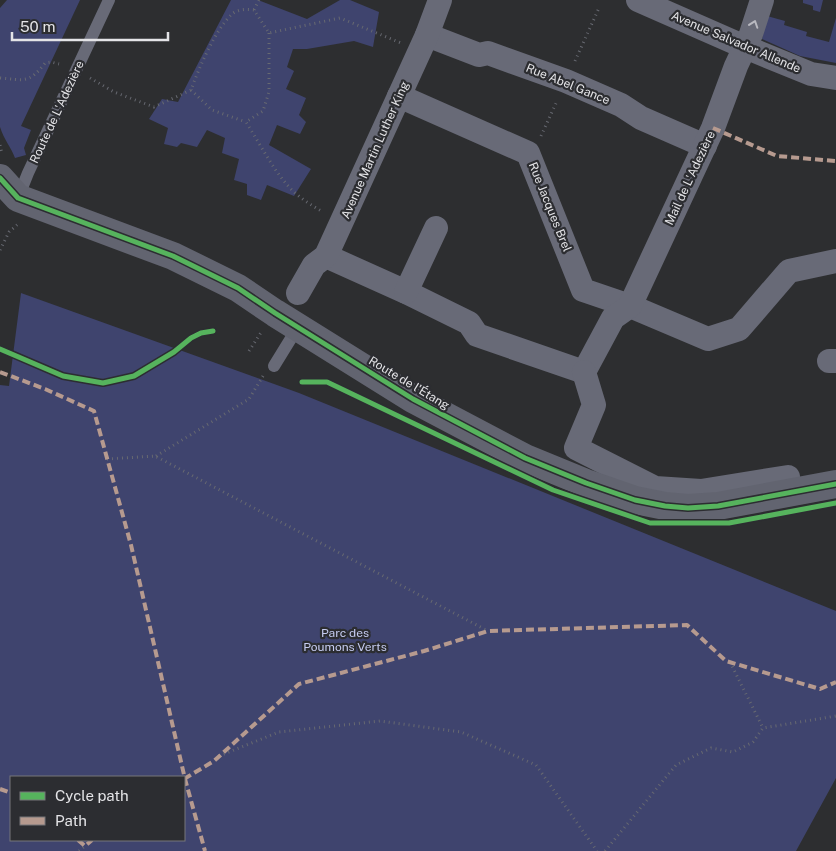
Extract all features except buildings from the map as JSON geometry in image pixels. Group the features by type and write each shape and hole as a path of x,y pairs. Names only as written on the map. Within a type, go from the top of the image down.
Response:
{"street":[{"name":"Avenue Martin Luther King","path":"298,292 314,265 326,256 424,43 440,0"},
{"name":"Avenue Salvador Allende","path":"638,0 811,74 836,78"},
{"name":"Mail de L'Adezière","path":"630,306 705,146 762,0"},
{"name":"Rue Abel Gance","path":"424,43 479,55 488,53 566,81 621,105 641,118 705,146"},
{"name":"Rue Jacques Brel","path":"400,96 528,154 583,290 630,306 708,339 739,329 789,271 836,261"},
{"name":"Route de l'Étang","path":"0,178 14,207 173,256 238,288 413,399 525,458 586,483 636,500 665,506 688,508 718,506 836,484"},
{"path":"406,292 436,228"},
{"path":"326,256 469,323 477,335 584,372"},
{"path":"630,306 613,318 584,372 594,405 576,448 655,488 701,491 788,477"}],"lane":[{"name":"Route de L'Adezière","path":"14,207 109,0"},
{"path":"270,368 298,327"}],"path":[{"path":"254,10 259,0"},
{"path":"86,76 114,92 154,107 192,90 199,69 218,34 233,13 245,9 254,10"},
{"path":"246,122 263,111 269,92 269,33 254,10"},
{"path":"269,33 340,18 424,43"},
{"path":"0,78 26,80 36,74 44,63 59,64"},
{"path":"192,90 212,110 246,122 290,188 307,203 341,224"},
{"path":"0,250 9,232 14,207"},
{"path":"107,459 155,456 249,399 270,368"},
{"path":"155,456 488,631"},
{"path":"730,662 763,728"},
{"path":"605,851 676,765 711,748 733,752 753,742 763,728 836,716"},
{"path":"219,756 279,732 380,721 461,732 536,764 597,851"},
{"path":"79,851 85,846"}],"green space":[{"path":"7,0 80,0 21,126 31,130 24,148 26,155 15,158 0,127 0,8"},
{"path":"231,0 258,0 307,19 340,0 350,0 379,12 373,47 354,41 307,49 293,49 287,67 294,71 286,89 306,98 299,115 306,122 300,134 277,125 269,145 311,169 294,196 267,185 261,200 247,195 247,184 234,180 239,159 222,153 225,138 207,130 197,147 181,143 177,147 164,144 168,128 149,119 162,99 178,102"},
{"path":"803,0 823,0 820,12 813,10 813,6 803,3"},
{"path":"767,16 785,21 784,25 807,32 806,36 829,42 836,18 836,63 800,56 762,39"},
{"name":"Parc des Poumons Verts","path":"21,293 299,393 836,611 836,778 796,851 0,851 0,385 9,386"}],"marked path":[{"path":"713,128 777,156 836,161"},
{"path":"0,372 45,389 94,411 131,545 184,776"},
{"path":"185,778 214,761 299,684 424,651 488,631 687,625 726,661 820,689 836,682"},
{"path":"185,779 205,851"},
{"path":"0,789 10,793"},
{"path":"79,841 85,846 91,841"}],"cycle path":[{"path":"0,178 18,198 173,256 238,288 413,399 525,458 586,483 635,500 688,508 718,506 836,484"},
{"path":"0,349 63,376 103,383 134,376 174,352 191,338 201,333 213,331"},
{"path":"302,382 327,382 553,490 650,523 729,523 836,503"}]}
